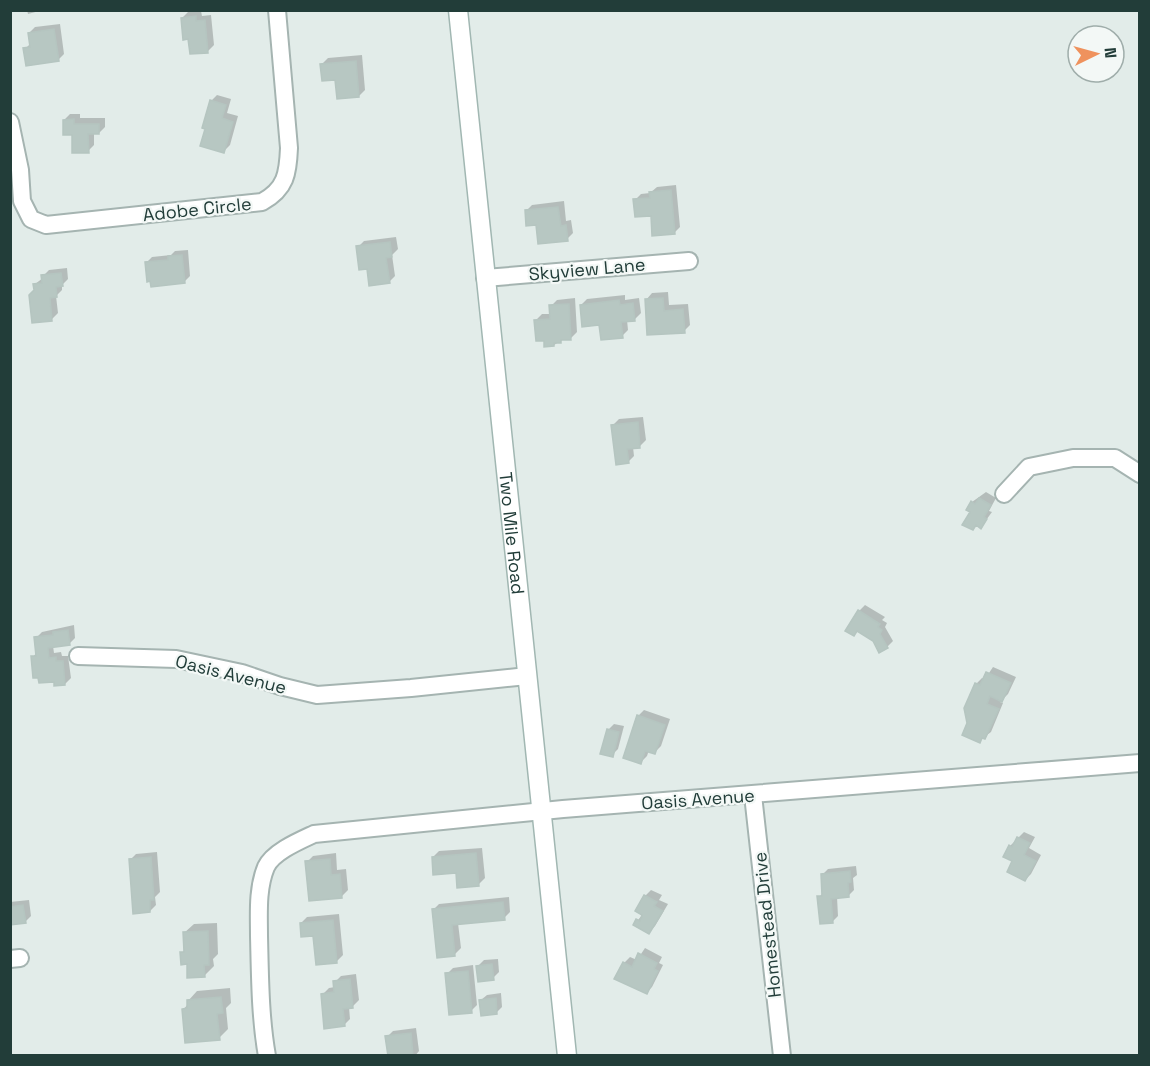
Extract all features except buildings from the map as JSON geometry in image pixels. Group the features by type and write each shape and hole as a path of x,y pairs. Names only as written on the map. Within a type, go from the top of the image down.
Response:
{"main road":[{"name":"Two Mile Road","path":"458,10 567,1056"}],"street":[{"name":"Adobe Circle","path":"10,122 20,170 22,201 31,219 46,225 262,202 274,196 281,187 288,170 289,159 277,10"},
{"name":"Skyview Lane","path":"485,278 688,261"},
{"path":"1004,494 1029,467 1073,458 1115,458 1140,474"},
{"name":"Oasis Avenue","path":"78,656 176,659 242,673 280,687 317,695 527,676"},
{"name":"Oasis Avenue","path":"267,1056 260,968 259,895 266,866 286,847 314,834 541,812 1140,763"},
{"name":"Homestead Drive","path":"753,795 782,1056"}]}
